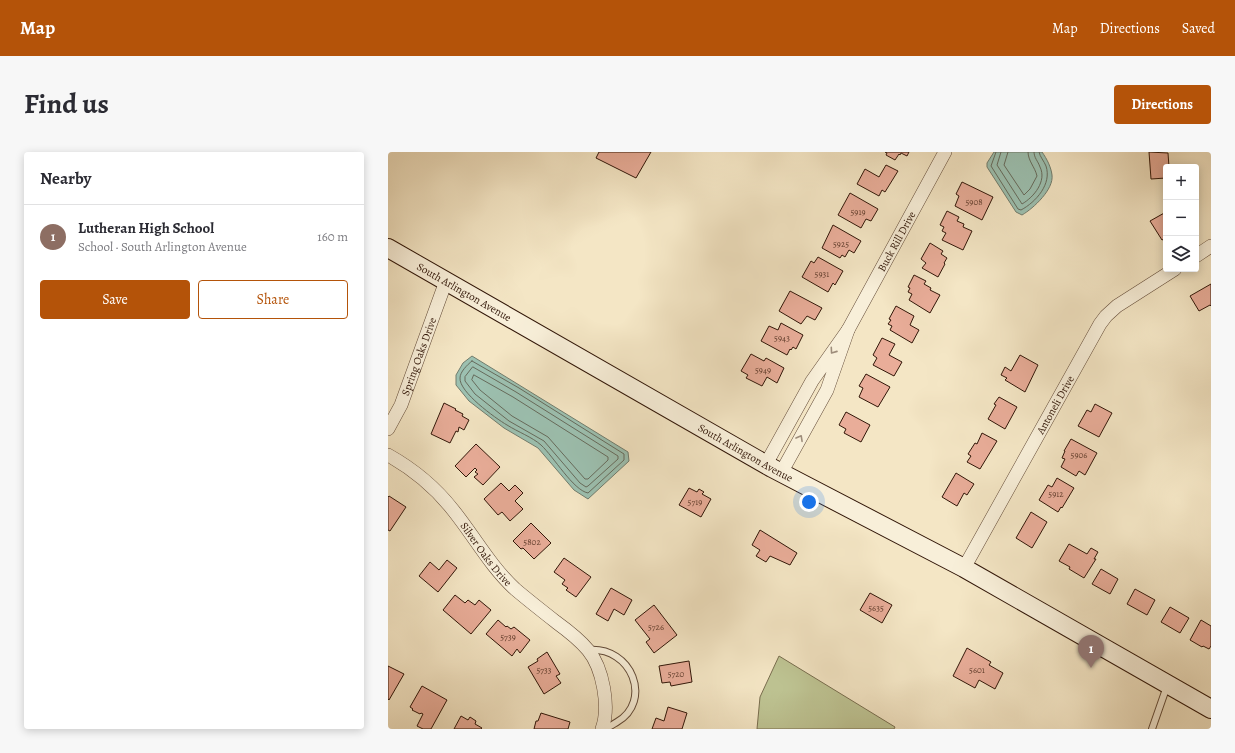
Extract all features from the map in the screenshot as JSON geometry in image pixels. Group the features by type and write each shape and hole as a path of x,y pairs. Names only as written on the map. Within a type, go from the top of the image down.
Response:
{"main road":[{"name":"South Arlington Avenue","path":"388,248 774,468 964,568 1211,709"}],"street":[{"name":"Buck Rill Drive","path":"774,468 812,382 848,330 945,152"},
{"path":"1199,254 1211,246"},
{"name":"Antoneli Drive","path":"964,568 1100,324 1109,312 1117,306 1170,272"},
{"name":"Spring Oaks Drive","path":"388,429 402,405 446,281"},
{"name":"Buck Rill Drive","path":"774,468 827,390 848,330"},
{"name":"Silver Oaks Drive","path":"388,455 414,472 435,489 452,508 496,570 515,589 575,637 588,650 598,670 605,696 605,716 602,729"}],"lane":[{"name":"Silver Oaks Drive","path":"588,650 601,650 616,656 627,666 634,683 634,696 631,707 627,713 619,721 602,729"},
{"path":"1152,729 1167,684"}],"shaded area":[{"path":"779,656 895,727 894,729 757,729 760,697"}],"water":[{"path":"994,152 1042,152 1046,157 1052,175 1050,186 1042,198 1022,215 1016,212 987,167 987,163"},
{"path":"472,356 628,452 629,461 588,499 574,490 538,448 504,428 469,401 456,385 456,375 463,363"}],"building":[{"path":"599,152 651,152 636,178 596,158"},
{"path":"885,152 909,152 907,156 901,153 900,155 899,154 895,160 886,155 887,153"},
{"path":"1149,152 1168,153 1169,164 1163,164 1163,178 1151,179"},
{"path":"886,165 898,171 885,192 882,190 879,196 857,184 865,169 879,177"},
{"path":"962,182 993,197 982,220 955,206 959,196 956,194"},
{"path":"850,193 878,209 871,221 866,219 861,228 838,215"},
{"path":"947,211 959,217 957,221 964,224 963,227 972,231 963,250 942,240 946,233 942,231 944,227 940,225"},
{"path":"1163,214 1163,240 1162,240 1150,221"},
{"path":"833,225 861,241 854,253 849,250 845,257 842,255 840,258 822,248"},
{"path":"930,243 943,251 941,254 947,258 938,277 922,268 926,263 921,259"},
{"path":"818,257 843,271 835,285 833,283 828,292 802,277 811,261 814,263"},
{"path":"914,275 926,281 924,284 931,288 930,290 940,295 930,313 909,300 912,294 908,292 910,288 908,287"},
{"path":"1211,284 1211,306 1210,305 1199,311 1190,296"},
{"path":"790,291 822,308 815,320 807,316 801,324 779,311"},
{"path":"896,306 914,316 910,325 919,330 912,343 890,330 892,326 888,324 891,320 889,319"},
{"path":"781,323 803,335 796,349 793,347 791,350 790,349 787,355 761,341 769,326 778,330"},
{"path":"882,338 895,344 889,355 902,362 894,376 873,365 877,358 873,355"},
{"path":"751,354 764,361 766,358 784,368 777,383 767,377 762,386 746,378 748,375 741,371"},
{"path":"1020,355 1038,365 1025,392 1005,380 1007,378 1001,375 1005,367 1011,371"},
{"path":"866,374 890,387 878,407 859,397 863,388 859,386"},
{"path":"999,397 1017,407 1005,429 988,419 996,405 994,404"},
{"path":"444,403 456,409 455,410 463,414 462,416 469,420 464,430 459,427 458,432 456,431 450,443 431,434"},
{"path":"1095,404 1112,413 1099,437 1078,426 1087,410 1091,412"},
{"path":"846,412 870,425 861,442 844,433 846,429 839,425"},
{"path":"982,433 997,441 980,469 967,462 971,456 968,454 975,443 977,444"},
{"path":"1071,439 1097,453 1085,475 1079,471 1076,476 1061,467 1065,459 1062,458 1064,451"},
{"path":"476,444 500,467 483,485 474,477 478,474 475,472 477,470 475,468 466,477 455,466"},
{"path":"956,473 974,484 967,495 964,493 957,506 942,497"},
{"path":"1057,478 1074,488 1058,512 1039,500 1048,485 1052,487"},
{"path":"501,483 509,491 515,485 523,493 515,501 523,509 510,521 502,512 498,515 484,499"},
{"path":"689,488 697,492 699,489 704,492 702,494 711,499 701,517 679,505"},
{"path":"389,496 406,507 390,531 388,530"},
{"path":"1031,512 1047,522 1032,548 1016,538"},
{"path":"531,523 551,543 534,559 513,541"},
{"path":"760,530 797,553 790,565 770,556 766,562 756,556 760,550 752,545"},
{"path":"1069,544 1087,554 1091,548 1098,552 1094,559 1096,559 1084,578 1069,569 1070,567 1059,561"},
{"path":"564,558 591,577 576,597 566,590 568,588 562,584 565,580 554,572"},
{"path":"447,560 457,568 438,592 419,576 430,562 439,570"},
{"path":"1101,569 1118,579 1110,594 1092,584"},
{"path":"611,588 632,600 624,615 614,609 608,621 596,614"},
{"path":"1135,589 1155,600 1147,615 1127,604"},
{"path":"870,593 892,605 882,623 860,610"},
{"path":"455,595 465,603 468,600 475,605 479,600 491,610 471,634 443,610"},
{"path":"654,605 677,635 654,653 646,642 650,639 635,620"},
{"path":"1170,607 1189,618 1180,633 1161,622"},
{"path":"498,620 506,627 507,626 511,629 514,627 530,640 520,653 517,649 512,656 486,634"},
{"path":"1201,620 1211,626 1211,646 1209,649 1190,640"},
{"path":"967,648 991,662 989,665 1003,673 995,689 979,680 975,688 953,676"},
{"path":"547,652 560,674 556,676 561,683 544,694 528,667 538,661 537,659"},
{"path":"689,661 692,682 671,686 670,682 662,683 659,666"},
{"path":"388,666 404,674 389,700 388,699"},
{"path":"422,686 447,700 431,729 423,729 417,726 423,714 412,710 413,709 410,707"},
{"path":"668,707 687,713 682,729 652,729 656,718 664,721"},
{"path":"541,713 570,722 568,729 534,729 536,721 538,721"},
{"path":"461,716 468,720 470,717 476,721 475,724 482,728 454,729"}],"place":[{"name":"Lutheran High School","path":"1091,668"}]}
